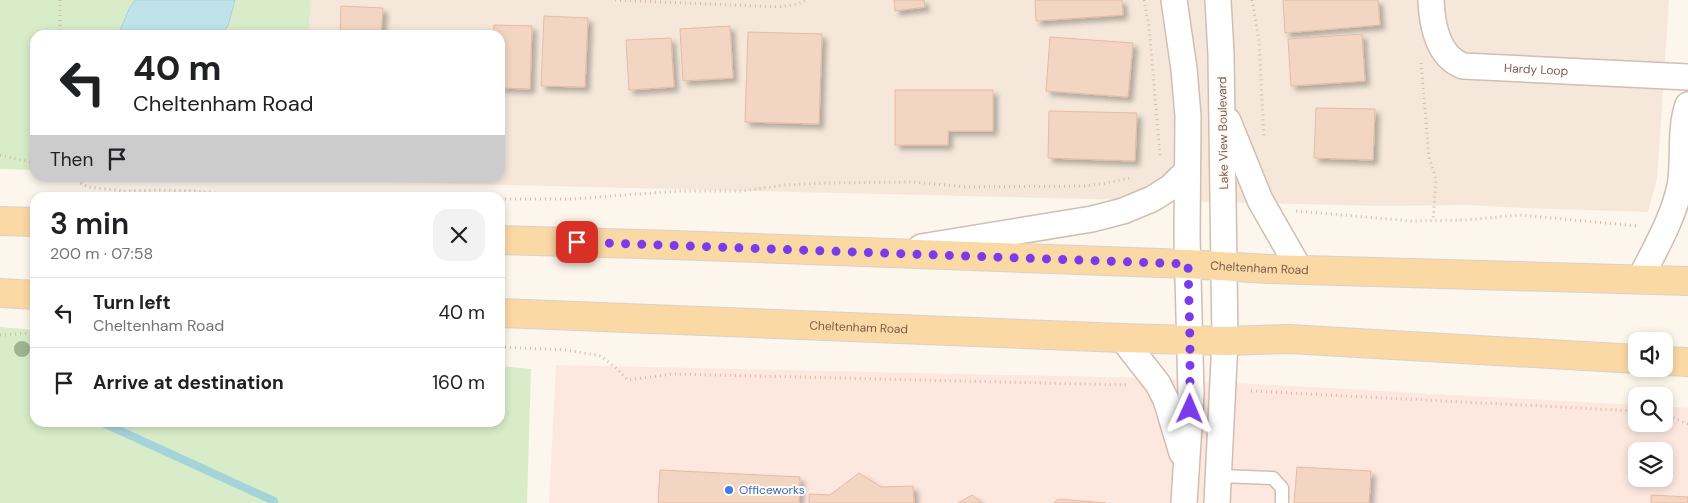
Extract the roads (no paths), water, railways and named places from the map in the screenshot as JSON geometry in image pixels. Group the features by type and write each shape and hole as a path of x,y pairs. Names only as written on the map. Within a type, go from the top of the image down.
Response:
{"main road":[{"path":"0,221 30,222"},
{"name":"Cheltenham Road","path":"505,240 1188,264 1300,270 1688,281"},
{"path":"0,293 30,294"},
{"name":"Cheltenham Road","path":"505,313 1122,338 1225,341 1289,339 1628,359"},
{"path":"1673,361 1688,362"}],"street":[{"path":"1174,0 1184,69 1187,109 1191,394 1184,503"},
{"name":"Lake View Boulevard","path":"1217,503 1220,476 1225,341 1221,54 1218,0"},
{"name":"Hardy Loop","path":"1431,0 1434,25 1440,45 1445,55 1453,62 1462,66 1688,77"},
{"path":"1640,279 1666,229 1680,185 1684,118 1688,105"},
{"path":"1187,109 1222,108 1260,200 1300,270"},
{"path":"886,253 1092,219 1123,211 1152,199 1171,187 1187,171"},
{"path":"1122,338 1158,384 1166,400 1187,467"}],"lane":[{"path":"1220,476 1274,478 1282,488 1282,503"}],"water":[{"path":"135,0 235,0 228,26 224,30 120,30"}],"waterway":[{"path":"112,427 274,501 274,503"}],"place":[{"name":"Officeworks","path":"729,490"}]}
